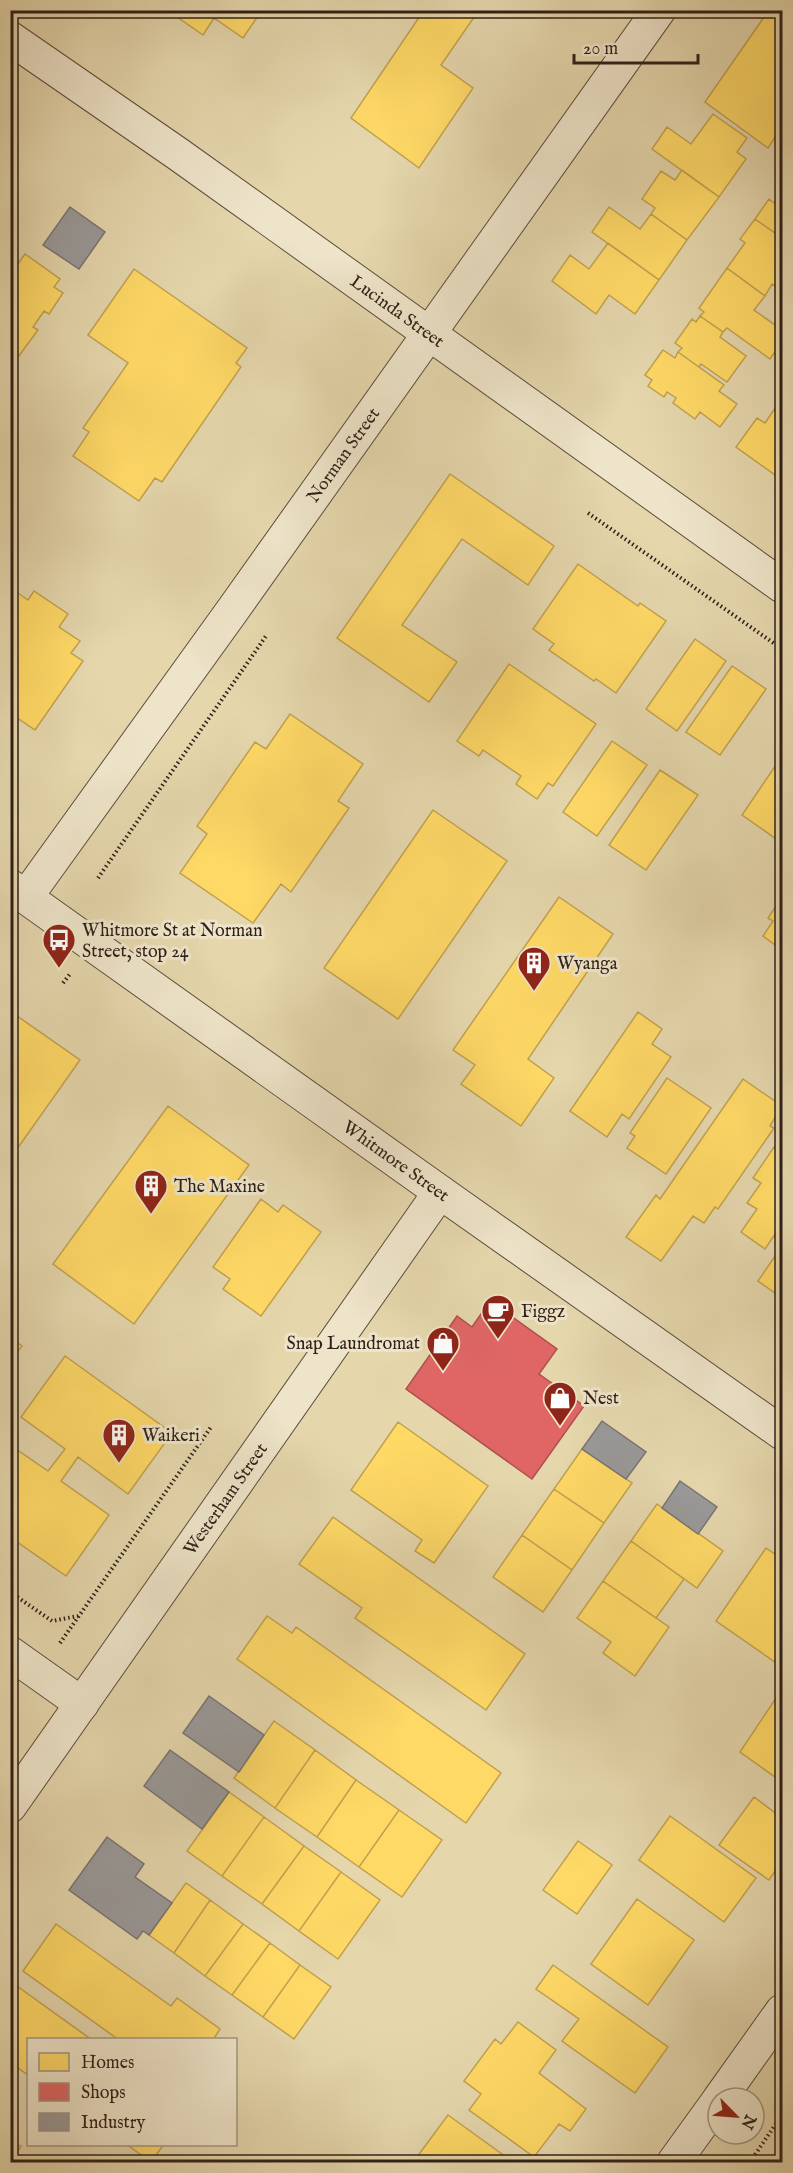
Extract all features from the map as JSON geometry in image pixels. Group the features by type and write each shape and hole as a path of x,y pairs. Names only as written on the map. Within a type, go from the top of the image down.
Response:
{"street":[{"name":"Norman Street","path":"18,891 430,333 659,10"},
{"name":"Lucinda Street","path":"10,38 178,154 783,586"},
{"name":"Whitmore Street","path":"18,891 783,1433"},
{"name":"Westerham Street","path":"10,1806 440,1192"},
{"path":"10,1653 82,1704"},
{"path":"729,2086 783,2011"},
{"path":"674,2163 706,2118"}],"path":[{"path":"588,513 783,649"},
{"path":"98,878 266,636"},
{"path":"60,1643 211,1427"},
{"path":"10,1592 52,1621 79,1616"},
{"path":"750,2163 783,2115"}],"building: Homes":[{"path":"167,10 262,10 243,38 214,18 203,35"},
{"path":"424,10 479,10 441,65 473,88 419,168 351,118"},
{"path":"769,10 782,10 782,127 768,148 705,102"},
{"path":"713,114 747,138 737,152 746,159 719,197 652,149 667,127 691,144"},
{"path":"682,170 719,197 687,240 651,214 655,208 642,199 661,171 675,180"},
{"path":"782,191 782,238 755,219 769,199 774,203"},
{"path":"609,207 640,229 651,214 687,240 659,280 592,232"},
{"path":"755,219 782,238 782,291 772,284 765,296 727,268 745,243 740,239"},
{"path":"608,243 659,280 635,314 609,295 596,314 552,281 570,255 589,269"},
{"path":"25,254 60,279 54,287 63,293 49,314 44,311 33,327 38,330 10,368 10,275"},
{"path":"727,268 765,296 754,310 782,330 782,342 770,359 727,328 723,332 700,316 704,312 699,308"},
{"path":"134,269 247,348 236,363 241,367 162,482 155,478 139,501 73,456 89,432 83,428 128,363 88,335"},
{"path":"700,316 723,332 720,337 746,356 727,382 701,364 699,367 678,352 682,348 675,343 692,319 696,322"},
{"path":"663,350 675,358 678,352 724,385 719,391 737,404 720,427 700,412 695,419 673,403 676,398 667,392 664,397 648,386 652,380 645,375"},
{"path":"782,398 782,480 736,447 757,418 765,423"},
{"path":"450,474 554,546 528,585 462,539 402,625 457,662 429,702 337,638"},
{"path":"578,564 638,606 640,603 666,621 616,693 549,650 554,644 533,629"},
{"path":"15,591 28,600 34,591 68,614 59,627 80,641 71,653 83,661 35,730 10,713 10,598"},
{"path":"695,639 726,661 677,731 646,709"},
{"path":"509,664 596,724 553,786 548,783 537,799 516,784 521,776 483,750 479,756 457,741"},
{"path":"732,666 766,689 720,755 686,732"},
{"path":"290,714 363,764 338,801 349,808 291,892 281,884 253,923 180,873 207,834 197,826 255,742 266,749"},
{"path":"612,741 647,765 597,836 563,812"},
{"path":"782,756 782,843 742,815"},
{"path":"660,770 698,795 646,870 609,845"},
{"path":"433,810 507,861 398,1019 324,968"},
{"name":"Wyanga","path":"559,897 613,934 528,1059 554,1078 521,1126 461,1084 475,1065 453,1050"},
{"path":"782,897 782,950 763,936 773,921 768,918"},
{"path":"10,1011 80,1060 10,1159"},
{"path":"638,1012 662,1029 652,1044 671,1057 629,1119 622,1114 607,1137 570,1111"},
{"path":"667,1078 711,1108 666,1174 627,1148 635,1136 630,1133"},
{"path":"743,1079 782,1106 770,1126 774,1128 718,1209 715,1207 704,1223 693,1216 661,1261 626,1237 656,1195 660,1199"},
{"name":"The Maxine","path":"168,1106 249,1165 134,1324 53,1264"},
{"path":"782,1146 782,1224 765,1249 741,1232 757,1209 747,1203 761,1183 753,1178 774,1147 779,1151"},
{"path":"261,1199 278,1212 283,1205 321,1232 261,1316 223,1289 230,1279 213,1267"},
{"path":"782,1246 782,1298 758,1281"},
{"path":"10,1337 22,1346 10,1362"},
{"name":"Waikeri","path":"65,1356 172,1433 128,1494 78,1457 61,1481 109,1515 66,1576 17,1542 14,1546 10,1544 10,1445 48,1471 65,1449 21,1417"},
{"path":"398,1422 488,1486 434,1563 415,1551 422,1540 351,1490"},
{"path":"582,1449 632,1483 604,1523 554,1489"},
{"path":"554,1489 604,1523 572,1570 522,1535"},
{"path":"657,1504 723,1551 697,1588 631,1541"},
{"path":"333,1517 525,1654 486,1710 355,1618 362,1608 299,1564"},
{"path":"522,1535 572,1570 543,1612 493,1577"},
{"path":"631,1541 684,1579 656,1618 603,1581"},
{"path":"766,1548 782,1559 782,1667 716,1621"},
{"path":"603,1581 669,1627 635,1676 603,1653 611,1642 577,1618"},
{"path":"267,1616 292,1633 296,1627 501,1773 466,1823 237,1659"},
{"path":"782,1689 782,1782 740,1752"},
{"path":"274,1721 315,1750 275,1808 234,1778"},
{"path":"315,1750 356,1780 317,1837 275,1808"},
{"path":"356,1780 399,1810 359,1867 317,1837"},
{"path":"229,1792 264,1817 222,1876 187,1851"},
{"path":"754,1797 782,1818 782,1861 769,1880 719,1845"},
{"path":"399,1810 442,1840 402,1897 359,1867"},
{"path":"670,1816 756,1878 724,1922 639,1860"},
{"path":"264,1817 304,1846 262,1904 222,1876"},
{"path":"578,1841 612,1865 577,1914 543,1890"},
{"path":"304,1846 341,1872 299,1931 262,1904"},
{"path":"341,1872 380,1900 338,1959 299,1931"},
{"path":"186,1883 210,1900 174,1953 149,1935"},
{"path":"637,1899 694,1940 648,2005 591,1964"},
{"path":"210,1900 243,1924 205,1976 174,1953"},
{"path":"56,1924 171,2006 177,1998 220,2029 214,2038 116,2038 23,1971"},
{"path":"243,1924 270,1943 232,1995 205,1976"},
{"path":"270,1943 300,1965 263,2017 232,1995"},
{"path":"300,1965 331,1987 294,2039 263,2017"},
{"path":"553,1965 668,2047 635,2093 562,2041 579,2019 536,1989"},
{"path":"10,1981 89,2038 27,2038 27,2074 10,2062"},
{"path":"518,2022 556,2050 539,2073 586,2109 570,2131 559,2124 534,2157 469,2110 481,2094 464,2081 495,2039 501,2044"},
{"path":"448,2115 513,2162 414,2161"},
{"path":"10,2141 21,2146 12,2162 10,2162"},
{"path":"129,2146 163,2146 151,2162"}],"building: Shops":[{"path":"490,1301 557,1349 539,1374 584,1406 532,1479 406,1389 457,1316 472,1327"}],"building: Industry":[{"path":"70,207 105,232 79,269 43,245"},
{"path":"602,1421 646,1452 626,1479 582,1449"},
{"path":"680,1481 717,1507 698,1534 662,1508"},
{"path":"209,1696 264,1735 239,1772 183,1733"},
{"path":"170,1750 229,1792 202,1829 144,1786"},
{"path":"107,1837 144,1864 135,1877 172,1903 149,1935 143,1931 137,1939 69,1890"}],"place":[{"name":"Whitmore St at Norman Street, stop 24","path":"59,969"},
{"name":"Wyanga","path":"534,992"},
{"name":"The Maxine","path":"151,1215"},
{"name":"Figgz","path":"498,1340"},
{"name":"Snap Laundromat","path":"443,1372"},
{"name":"Nest","path":"560,1427"},
{"name":"Waikeri","path":"119,1464"}]}
